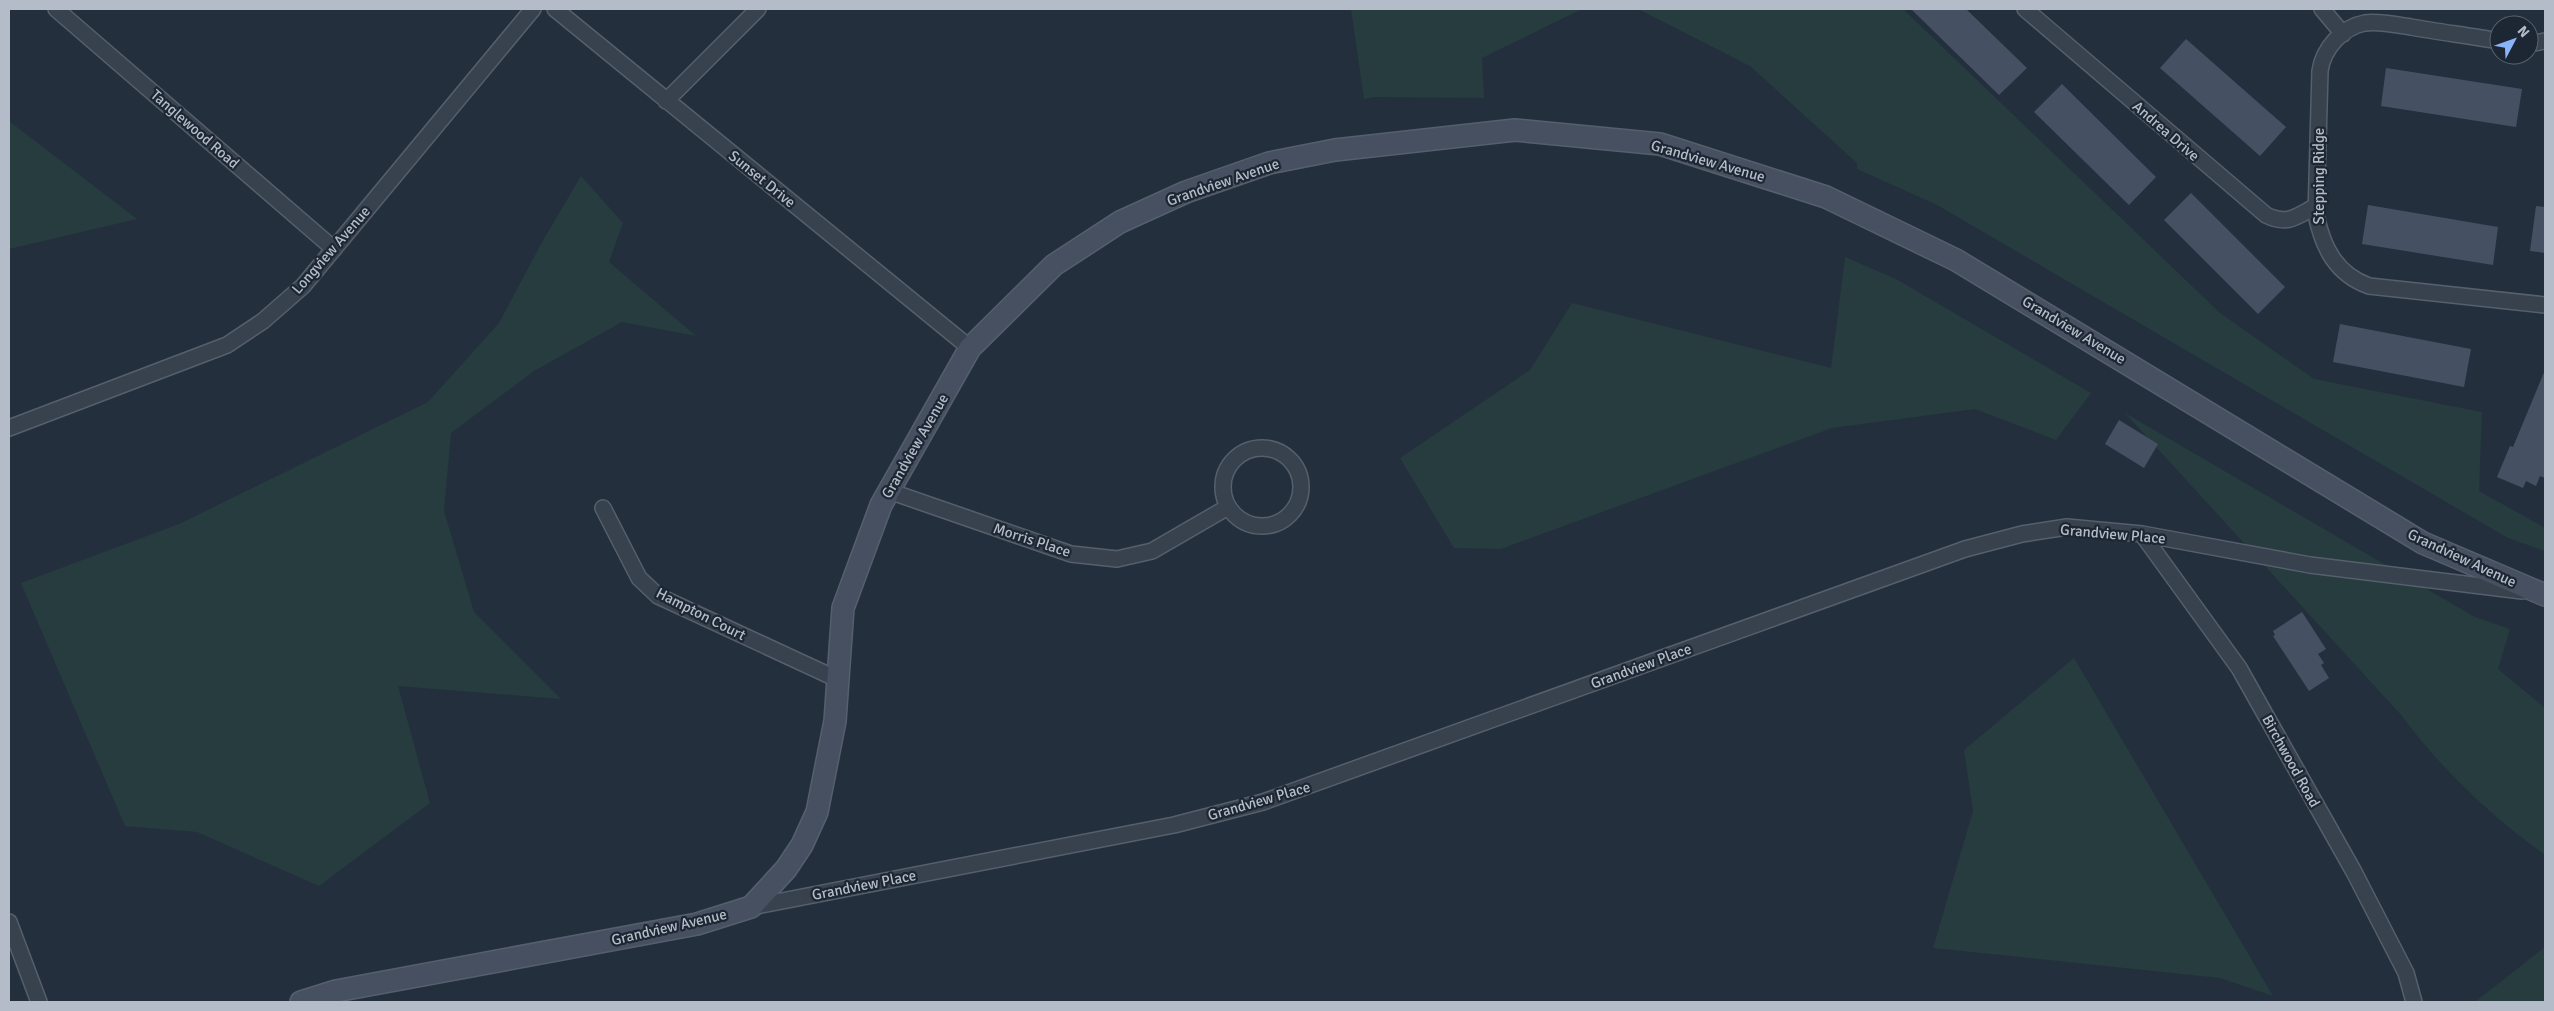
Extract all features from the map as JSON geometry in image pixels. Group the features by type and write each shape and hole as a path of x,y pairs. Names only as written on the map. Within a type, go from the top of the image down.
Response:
{"main road":[{"name":"Grandview Avenue","path":"300,1002 336,992 697,924 751,907 786,869 802,845 817,812 835,721 842,608 881,505 970,348 1054,265 1120,222 1186,192 1269,163 1335,150 1515,130 1660,144 1826,197 1956,260 2423,543 2542,594"}],"street":[{"name":"Tanglewood Road","path":"56,9 334,249"},
{"name":"Longview Avenue","path":"9,428 227,345 263,321 303,286 533,9"},
{"name":"Sunset Drive","path":"555,9 970,348"},
{"path":"666,101 758,9"},
{"name":"Andrea Drive","path":"2025,9 2246,201 2266,215 2278,221 2288,221 2316,206"},
{"path":"2322,9 2343,34"},
{"name":"Stepping Ridge","path":"2489,39 2388,24 2365,23 2352,28 2332,42 2322,58 2316,206 2320,235 2331,256 2352,280 2369,286 2545,304"},
{"path":"1254,448 1266,448 1278,452 1289,458 1298,472 1301,484 1300,496 1295,508 1288,517 1273,525 1261,527 1249,524 1238,519 1228,507 1223,495 1222,482 1226,470 1233,460 1243,453 1254,448"},
{"name":"Morris Place","path":"889,490 1071,554 1117,559 1152,551 1228,507"},
{"name":"Hampton Court","path":"603,508 639,578 658,596 837,679"},
{"name":"Grandview Place","path":"751,907 1174,825 1263,802 1964,549 2022,534 2067,527 2142,534 2310,565 2542,594"},
{"name":"Birchwood Road","path":"2142,534 2239,668 2354,872 2406,973 2414,1002"},
{"path":"9,922 39,1002"}],"green space":[{"path":"1351,9 1582,9 1482,58 1484,98 1375,97 1364,99"},
{"path":"1638,9 1903,9 2220,313 2314,379 2482,412 2479,491 2545,528 2545,551 2508,538 1937,205 1857,169 1857,163 1750,66"},
{"path":"9,121 137,219 9,249"},
{"path":"581,176 623,223 609,262 696,336 622,322 534,371 451,433 444,511 474,612 561,699 398,686 430,803 319,886 197,832 125,826 21,583 179,524 428,402 499,323 542,242"},
{"path":"1845,257 1896,279 2091,393 2056,440 1975,409 1832,428 1501,549 1454,548 1400,458 1530,370 1572,303 1831,368"},
{"path":"2125,413 2475,617 2510,629 2498,669 2545,708 2545,855 2506,825 2450,773 2402,716"},
{"path":"2074,658 2273,996 2220,978 1933,948 1973,811 1964,750"},
{"path":"2545,947 2545,1002 2475,1002"}],"building":[{"path":"1911,9 1966,9 2027,68 1999,95"},
{"path":"2186,39 2286,127 2260,156 2160,68"},
{"path":"2386,68 2522,89 2516,127 2381,106"},
{"path":"2062,84 2156,177 2129,205 2034,112"},
{"path":"2191,193 2285,287 2258,314 2164,220"},
{"path":"2368,205 2498,227 2493,265 2362,244"},
{"path":"2536,206 2545,207 2545,253 2530,251"},
{"path":"2340,324 2471,349 2464,387 2333,362"},
{"path":"2545,370 2545,478 2540,476 2536,486 2526,481 2523,488 2497,477 2510,446 2513,447"},
{"path":"2119,420 2158,444 2144,468 2105,444"},
{"path":"2302,612 2326,649 2318,654 2324,663 2321,665 2329,678 2309,691 2273,636 2275,635 2273,631"}]}
